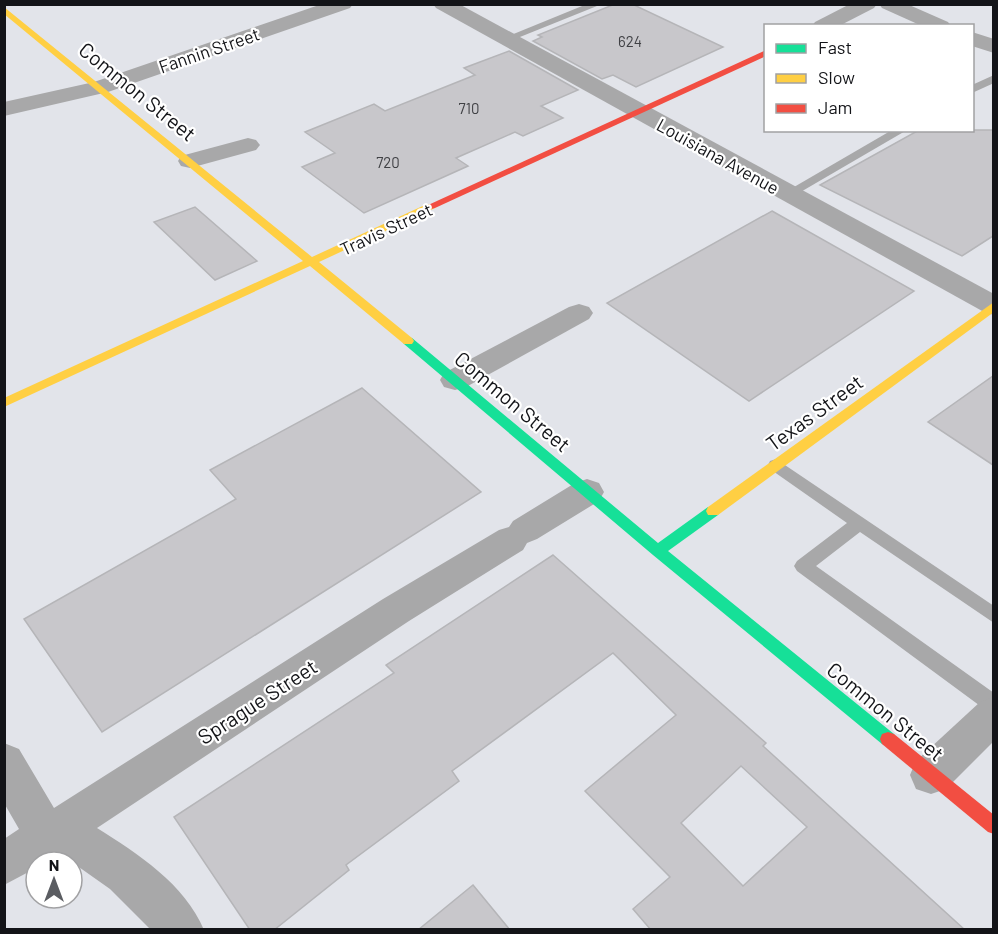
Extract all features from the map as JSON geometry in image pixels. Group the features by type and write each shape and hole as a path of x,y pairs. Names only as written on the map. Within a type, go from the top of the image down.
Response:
{"main road":[{"name":"Common Street","path":"4,9 993,826"},
{"name":"Travis Street","path":"4,403 312,263 764,52"},
{"name":"Texas Street","path":"658,551 993,306"}],"street":[{"name":"Fannin Street","path":"4,109 100,87 343,4"},
{"name":"Louisiana Avenue","path":"443,4 993,306"},
{"path":"826,24 867,4"},
{"path":"889,4 936,24"},
{"path":"974,39 993,47"},
{"path":"4,97 81,71"},
{"path":"190,161 248,145"},
{"path":"455,380 579,313"},
{"name":"Sprague Street","path":"4,864 396,610 587,492"},
{"path":"931,775 993,714"},
{"path":"4,762 53,833 102,854 141,886 181,930"}],"lane":[{"path":"506,39 597,4"},
{"path":"974,89 993,78"},
{"path":"788,194 896,132"},
{"path":"776,465 993,616"},
{"path":"859,523 803,566 993,705"}],"building":[{"path":"615,4 632,4 723,47 636,87 613,75 602,79 533,41 542,37 538,35"},
{"path":"509,51 578,90 541,106 563,118 523,136 515,132 456,158 468,166 364,213 302,167 335,153 305,132 374,104 385,111 475,75 464,68"},
{"path":"993,130 993,236 962,256 820,185 915,132"},
{"path":"195,207 257,261 215,280 154,222"},
{"path":"772,211 914,291 749,401 607,303"},
{"path":"993,376 993,465 928,422"},
{"path":"362,388 481,492 102,732 24,619 236,499 210,470"},
{"path":"553,555 766,743 763,746 965,930 651,930 633,909 670,877 585,791 676,715 613,653 452,771 459,781 346,865 349,870 274,930 250,930 174,817 394,673 386,665","holes":["741,766 807,827 743,886 681,823"]},
{"path":"473,885 510,930 418,930"}],"traffic: fast":[{"path":"408,341 658,551"},
{"path":"713,511 658,551 888,739"}],"traffic: slow":[{"path":"4,9 408,341"},
{"path":"4,403 431,206"},
{"path":"713,511 994,306"}],"traffic: jam":[{"path":"431,206 764,53"},
{"path":"888,739 994,826"}]}
